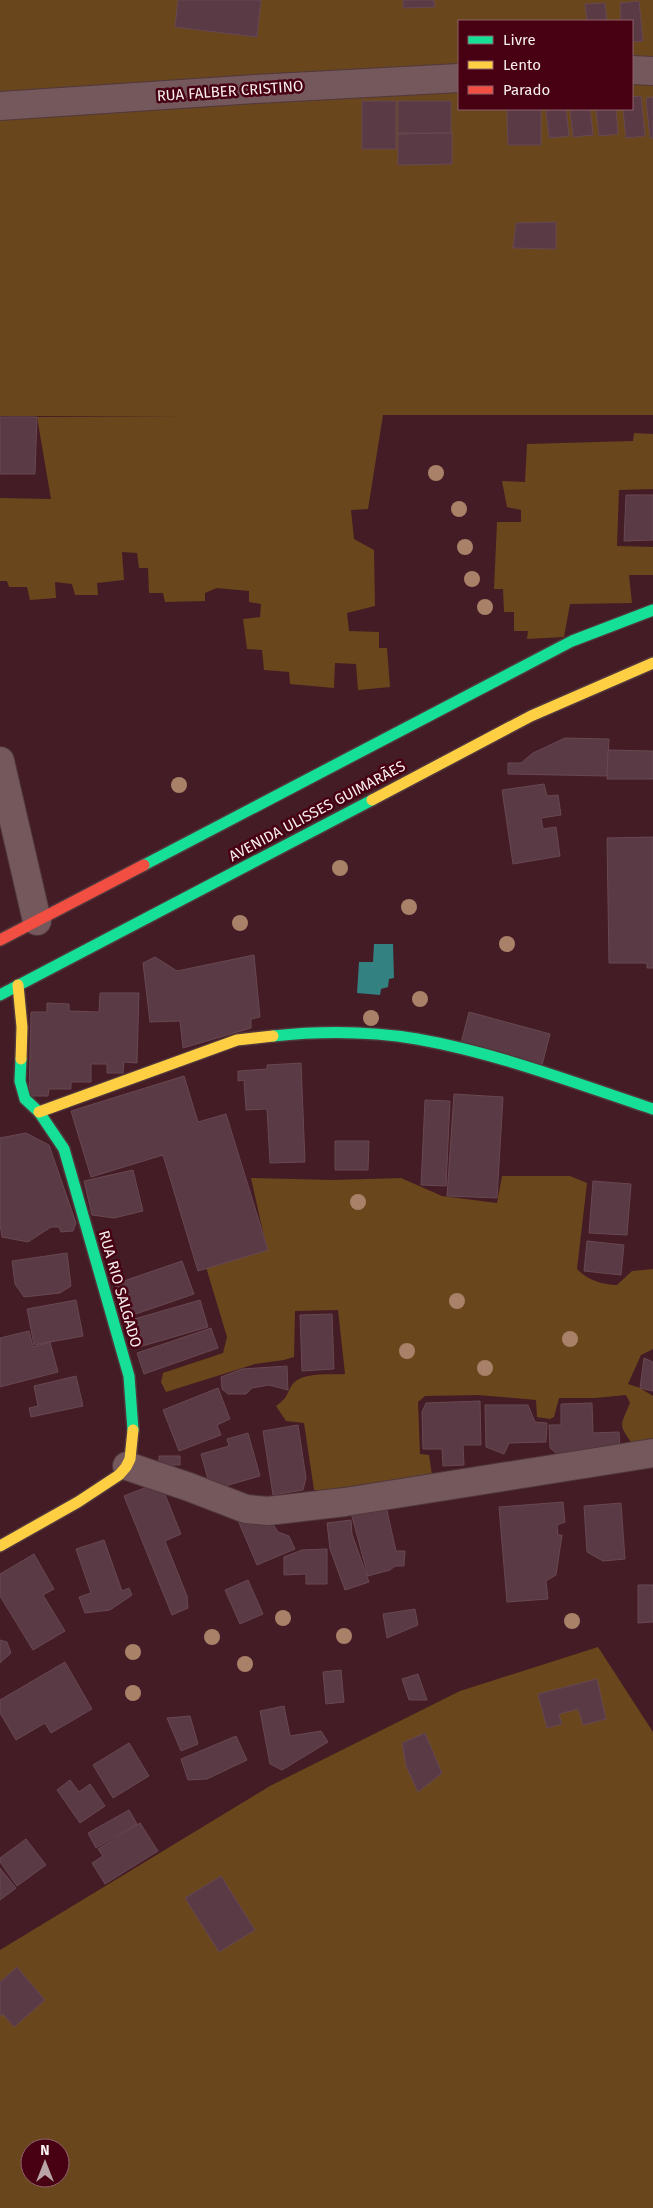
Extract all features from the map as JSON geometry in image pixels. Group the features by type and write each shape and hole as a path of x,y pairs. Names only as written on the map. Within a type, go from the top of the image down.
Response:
{"main road":[{"name":"AVENIDA ULISSES GUIMARÃES","path":"0,940 572,641 653,610"},
{"name":"AVENIDA ULISSES GUIMARÃES","path":"0,995 531,716 653,663"},
{"name":"RUA RIO SALGADO","path":"18,985 22,1027 20,1081 25,1099 38,1112 64,1149 129,1376 132,1401 132,1444 127,1466"},
{"path":"38,1112 237,1040 268,1035 367,1033 441,1044 546,1073 653,1109"},
{"path":"0,1546 85,1499 120,1474 127,1466"}],"street":[{"path":"633,70 653,71"},
{"name":"RUA FALBER CRISTINO","path":"0,106 458,78"},
{"path":"0,761 37,921"},
{"path":"127,1466 246,1509 268,1511 345,1502 653,1453"}],"shaded area":[{"path":"0,0 653,0 653,415 383,415 368,509 351,510 354,539 374,550 375,606 347,613 349,631 379,632 379,648 387,648 390,687 358,690 356,664 335,663 334,688 290,684 289,672 264,670 262,650 247,649 243,619 260,617 261,604 249,602 249,591 217,588 205,593 205,601 165,602 163,593 149,593 148,568 139,568 137,553 122,552 124,580 97,583 98,595 75,595 72,584 55,582 56,598 30,600 27,587 9,587 7,581 0,581 0,498 51,499 37,417 185,416 0,416"},
{"path":"634,433 653,434 653,489 619,490 617,546 653,547 653,575 629,575 632,603 570,604 564,637 527,639 528,631 514,631 514,612 504,612 503,589 494,589 497,522 521,522 521,510 507,507 502,481 525,482 527,444 633,441"},
{"path":"502,1176 570,1176 587,1183 577,1269 590,1279 601,1283 617,1285 632,1271 653,1269 653,1349 641,1355 628,1384 640,1388 653,1396 653,1445 634,1446 625,1433 622,1425 630,1403 626,1395 595,1398 559,1398 554,1417 550,1419 537,1417 536,1400 478,1395 425,1396 418,1402 420,1454 429,1455 432,1475 351,1490 314,1490 304,1423 286,1421 276,1406 284,1399 292,1385 302,1378 317,1375 345,1374 338,1310 295,1311 294,1357 255,1364 166,1392 161,1382 163,1373 223,1353 227,1337 206,1267 267,1250 251,1178 332,1180 401,1178 442,1196 497,1203"},
{"path":"598,1647 653,1732 653,2208 0,2208 0,1950 270,1786 460,1691"}],"water":[{"path":"374,944 393,944 394,978 389,979 388,987 381,989 380,995 357,993 359,962 373,962"}],"building":[{"path":"178,0 261,0 257,37 175,27"},
{"path":"403,0 434,0 435,7 403,8"},
{"path":"639,1 643,41 633,42 633,20 621,20 620,3"},
{"path":"605,3 607,20 587,20 585,4"},
{"path":"641,96 645,136 626,138 623,110 633,110 633,97"},
{"path":"653,97 653,138 650,138 646,98"},
{"path":"362,101 396,101 396,149 362,149"},
{"path":"398,101 451,101 451,133 398,133"},
{"path":"507,110 541,110 541,145 508,145"},
{"path":"546,110 566,110 569,136 549,138"},
{"path":"570,110 590,110 593,135 573,137"},
{"path":"596,110 616,110 618,134 599,136"},
{"path":"452,133 452,164 398,165 398,134"},
{"path":"556,222 556,249 513,248 516,223"},
{"path":"0,417 37,417 35,474 0,474"},
{"path":"626,495 653,495 653,540 624,541"},
{"path":"565,738 609,739 607,776 508,774 508,763 521,763 533,753"},
{"path":"608,750 653,751 653,779 607,779"},
{"path":"544,784 547,796 558,795 561,815 541,818 543,829 556,827 560,856 513,864 502,790"},
{"path":"653,837 653,968 647,968 647,963 609,963 607,838"},
{"path":"254,955 260,1017 251,1019 251,1028 183,1048 180,1021 150,1022 143,963 155,957 177,971"},
{"path":"100,993 139,993 137,1063 124,1062 123,1073 107,1073 107,1064 91,1064 91,1082 71,1082 71,1089 49,1089 48,1096 29,1096 31,1012 47,1012 47,1003 69,1004 69,1011 99,1012"},
{"path":"469,1012 550,1034 542,1065 461,1043"},
{"path":"301,1063 305,1162 270,1163 267,1109 246,1110 244,1080 238,1081 238,1071 267,1069 267,1065"},
{"path":"184,1076 198,1122 226,1114 268,1250 198,1271 163,1155 91,1177 71,1111"},
{"path":"454,1094 503,1097 497,1198 447,1196"},
{"path":"425,1100 450,1101 446,1186 421,1185"},
{"path":"26,1133 49,1145 76,1223 73,1231 61,1232 59,1227 51,1227 28,1242 2,1237 0,1224 0,1138"},
{"path":"335,1141 369,1141 368,1170 335,1170"},
{"path":"133,1170 143,1211 114,1218 92,1215 84,1181"},
{"path":"593,1181 631,1184 627,1235 589,1233"},
{"path":"587,1241 624,1245 621,1275 584,1271"},
{"path":"67,1253 71,1286 60,1293 24,1297 15,1284 12,1261"},
{"path":"182,1261 194,1294 127,1317 115,1284"},
{"path":"76,1300 83,1336 34,1345 27,1309"},
{"path":"200,1300 208,1327 139,1347 131,1320"},
{"path":"332,1314 334,1369 302,1371 300,1315"},
{"path":"211,1328 218,1348 144,1374 137,1353"},
{"path":"29,1331 33,1347 50,1342 58,1372 0,1387 0,1338"},
{"path":"644,1358 653,1362 653,1391 640,1388"},
{"path":"287,1366 288,1390 269,1385 252,1388 246,1394 228,1394 222,1389 221,1377 242,1369"},
{"path":"76,1376 83,1406 31,1417 29,1408 38,1406 34,1386"},
{"path":"218,1388 230,1419 217,1425 221,1435 179,1451 163,1410"},
{"path":"480,1401 481,1445 463,1445 464,1465 443,1466 442,1449 423,1449 422,1412 426,1403"},
{"path":"592,1403 593,1433 619,1432 620,1450 561,1457 550,1448 549,1425 561,1425 561,1404"},
{"path":"485,1405 528,1405 535,1422 547,1423 546,1442 509,1443 504,1454 486,1447"},
{"path":"298,1425 306,1478 303,1490 273,1495 263,1431"},
{"path":"248,1433 260,1476 211,1490 201,1454 229,1446 227,1439"},
{"path":"159,1456 180,1456 180,1465 172,1465 172,1475 159,1470"},
{"path":"160,1482 181,1534 165,1541 187,1596 188,1608 172,1615 124,1496"},
{"path":"563,1502 565,1522 557,1525 558,1535 562,1535 556,1575 546,1581 548,1599 507,1602 499,1507"},
{"path":"621,1503 625,1559 603,1561 587,1552 584,1506"},
{"path":"386,1506 396,1551 405,1551 404,1566 395,1566 390,1570 368,1576 351,1513"},
{"path":"266,1514 278,1532 289,1536 295,1549 257,1565 237,1518"},
{"path":"351,1520 352,1534 369,1582 345,1590 330,1549 327,1523"},
{"path":"104,1540 122,1591 129,1588 132,1595 110,1610 85,1613 79,1597 91,1593 76,1549"},
{"path":"327,1549 327,1584 306,1584 306,1574 284,1575 284,1557 302,1550"},
{"path":"34,1554 54,1589 43,1595 65,1631 33,1650 0,1596 0,1574"},
{"path":"248,1580 263,1614 240,1624 225,1590"},
{"path":"638,1585 653,1585 653,1622 638,1623"},
{"path":"415,1609 418,1625 387,1638 383,1614"},
{"path":"0,1640 7,1642 11,1653 0,1663"},
{"path":"65,1662 92,1709 51,1733 45,1723 16,1740 0,1713 0,1700"},
{"path":"341,1670 344,1702 326,1704 323,1672"},
{"path":"418,1674 427,1700 409,1700 402,1679"},
{"path":"597,1679 606,1719 583,1725 578,1709 559,1714 562,1724 547,1728 538,1694"},
{"path":"284,1706 290,1736 321,1731 328,1742 282,1770 270,1764 260,1711"},
{"path":"190,1716 198,1744 181,1751 167,1718"},
{"path":"425,1733 442,1773 418,1792 406,1766 402,1743"},
{"path":"236,1736 247,1760 207,1779 188,1780 181,1759"},
{"path":"129,1743 149,1776 113,1798 93,1765"},
{"path":"70,1780 79,1792 90,1784 105,1806 80,1823 57,1790"},
{"path":"129,1810 137,1824 96,1848 88,1833"},
{"path":"140,1823 158,1851 105,1884 92,1863 103,1856 98,1849"},
{"path":"26,1839 46,1865 17,1886 0,1862 0,1858"},
{"path":"0,1868 16,1888 0,1900"},
{"path":"221,1876 255,1930 219,1952 185,1898"},
{"path":"17,1967 45,2000 14,2027 3,2014 0,2016 0,1982"}],"traffic: fast":[{"path":"144,865 572,641 653,610"},
{"path":"0,995 372,800"},
{"path":"273,1036 345,1033 381,1034 417,1039 506,1060 653,1109"},
{"path":"21,1059 20,1081 25,1099 39,1112 64,1149 129,1376 133,1430"}],"traffic: slow":[{"path":"372,800 531,716 653,663"},
{"path":"18,985 22,1027 21,1059"},
{"path":"39,1112 237,1040 273,1036"},
{"path":"0,1546 78,1502 119,1475 130,1459 133,1430"}],"traffic: jam":[{"path":"0,940 144,865"}]}
